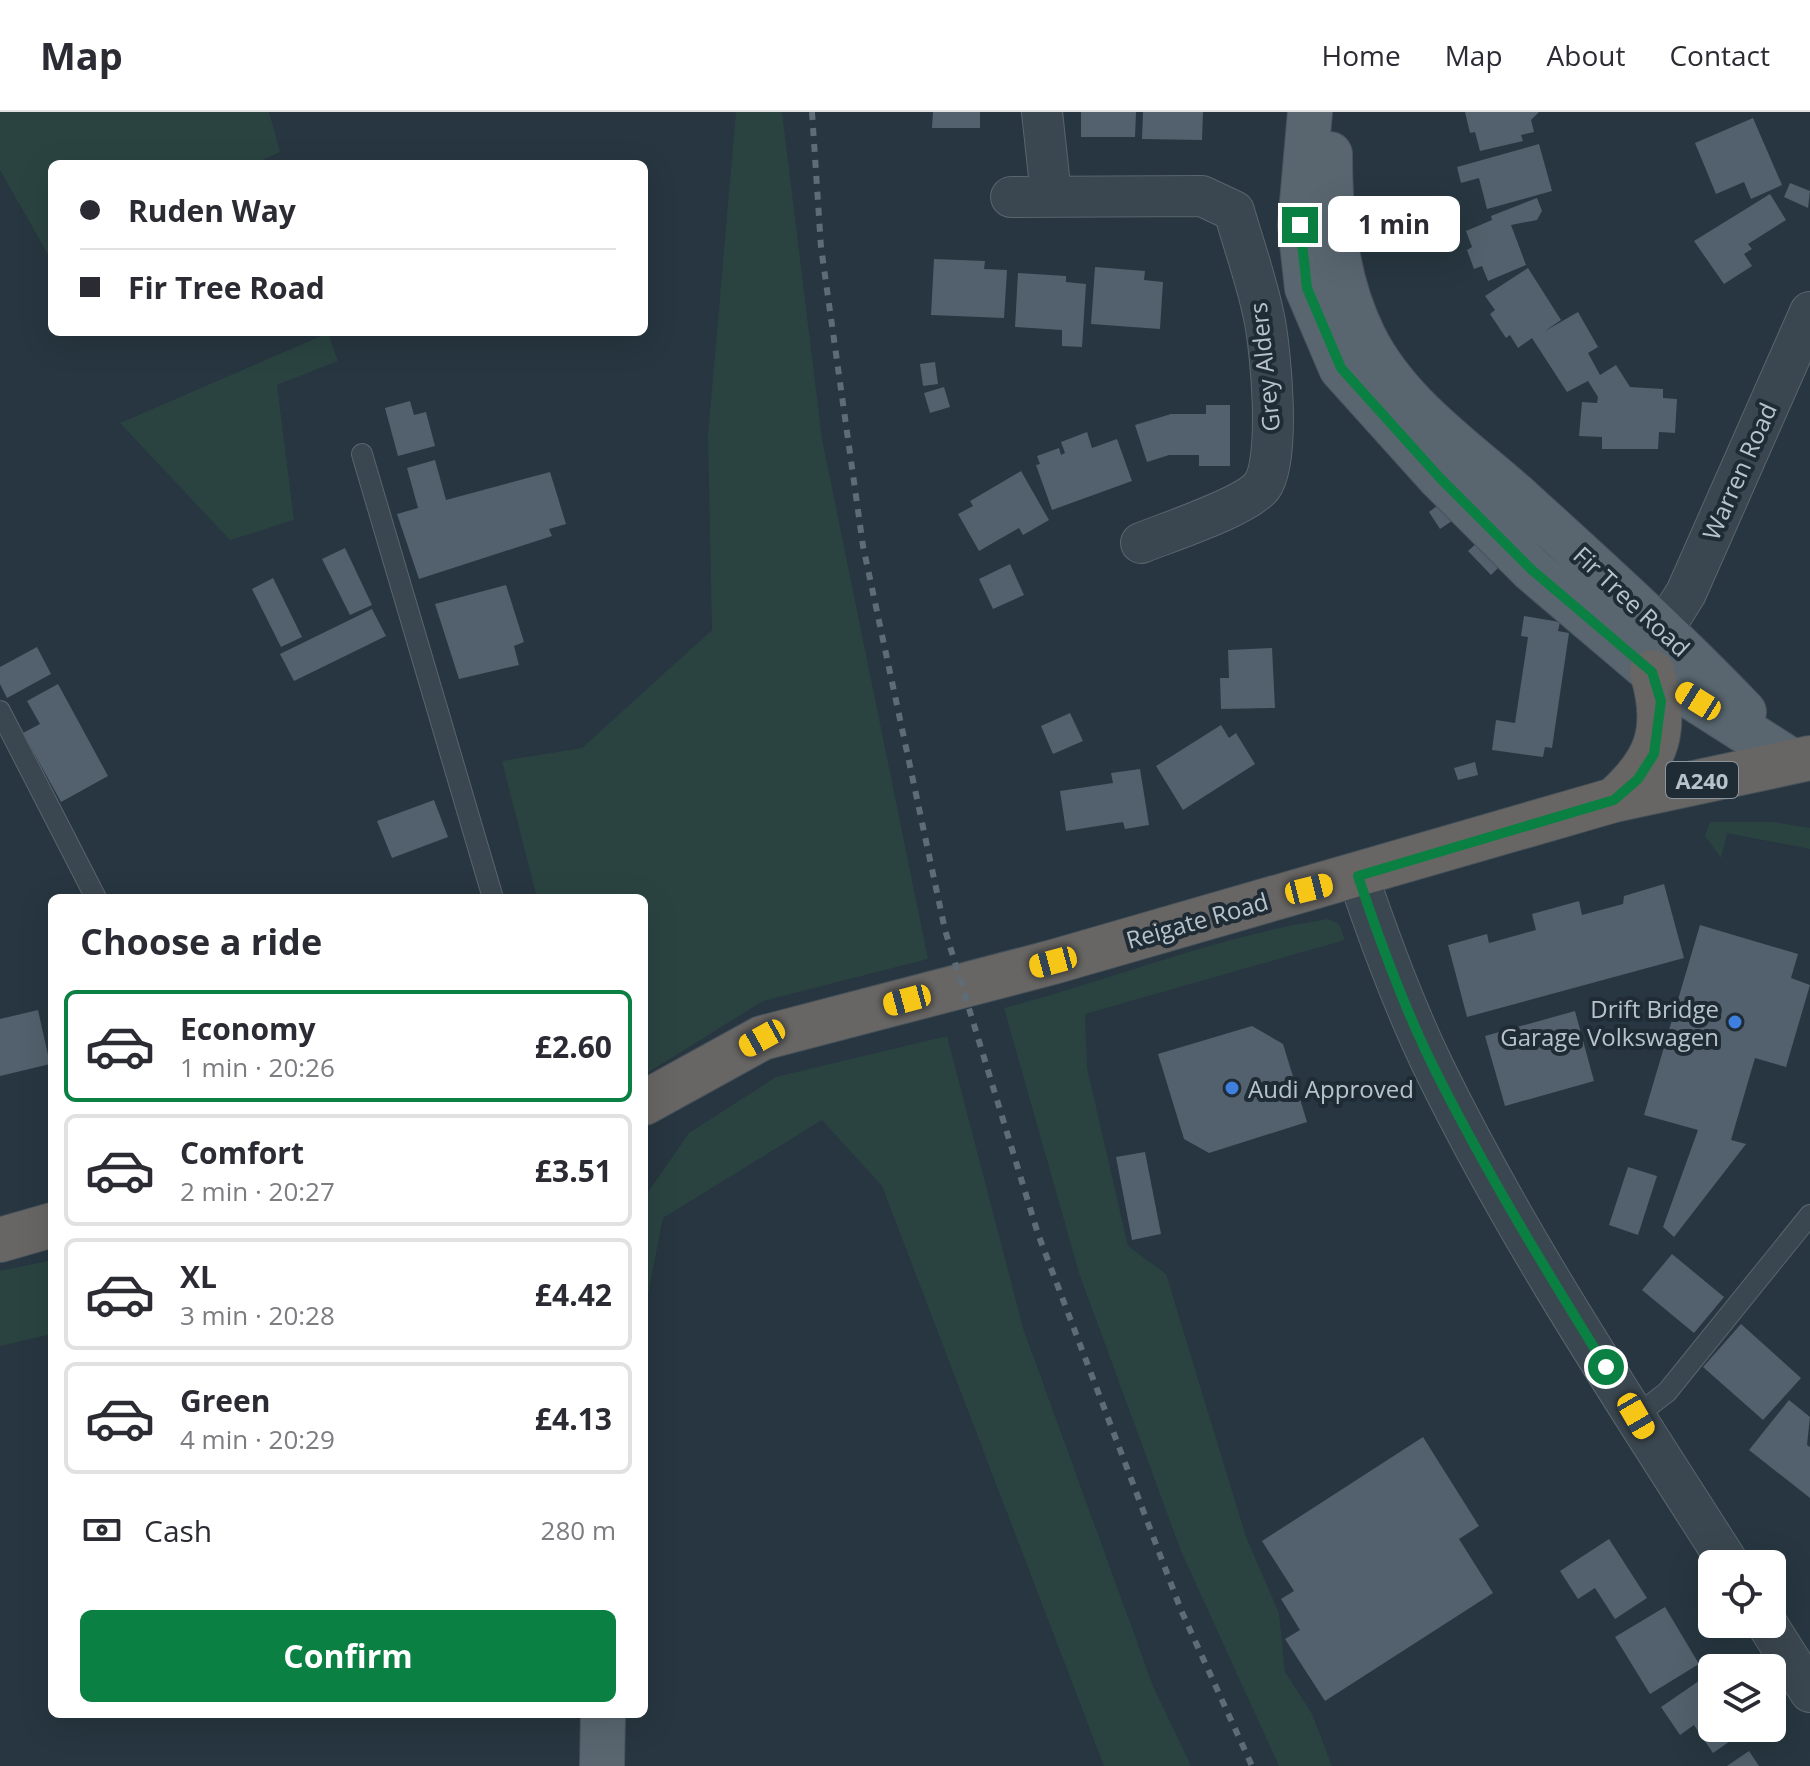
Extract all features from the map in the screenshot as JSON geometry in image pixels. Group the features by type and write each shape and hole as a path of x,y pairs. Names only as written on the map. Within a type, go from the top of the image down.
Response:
{"highway":[{"path":"1614,800 1638,779 1654,754 1661,701 1652,672"},
{"name":"Reigate Road","path":"648,1101 762,1038 1053,962 1614,800 1800,759"},
{"path":"0,1240 48,1226"}],"main road":[{"name":"Fir Tree Road","path":"1310,112 1300,225 1307,288 1341,368 1440,478 1532,570 1652,672 1800,759"},
{"name":"Fir Tree Road","path":"1330,112 1330,206 1342,284 1365,340 1403,394 1664,628 1800,759"},
{"path":"602,1766 603,1718"}],"street":[{"path":"1011,197 1051,195 1042,112"},
{"name":"Grey Alders","path":"1051,195 1202,196 1234,211 1265,319 1273,407 1271,453 1263,485 1249,499 1141,543"},
{"name":"Warren Road","path":"1664,628 1686,593 1810,312"},
{"path":"1358,876 1403,998 1434,1068 1540,1260 1720,1550"},
{"path":"1776,1638 1810,1692"}],"lane":[{"path":"362,454 492,894"},
{"path":"0,711 94,894"},
{"path":"1636,1416 1667,1392 1810,1215"}],"green space":[{"path":"0,112 269,112 280,152 263,160 48,160 48,254 0,170"},
{"path":"736,112 782,112 822,439 928,959 763,1001 648,1073 648,894 536,894 502,761 582,748 712,630 708,436"},
{"path":"321,336 329,336 338,361 277,385 294,520 230,540 120,423"},
{"path":"1710,822 1773,822 1810,828 1810,849 1727,833 1721,858 1705,836"},
{"path":"1328,919 1339,924 1345,940 1085,1014 1087,1068 1128,1246 1166,1274 1246,1537 1279,1613 1285,1672 1312,1714 1332,1766 1279,1766 1181,1551 1079,1273 1004,1008 1246,936"},
{"path":"947,1036 1023,1328 1153,1686 1191,1766 1104,1766 882,1186 822,1120 663,1218 648,1294 648,1192 689,1133 776,1077"},
{"path":"48,1261 48,1335 0,1346 0,1271"}],"building":[{"path":"933,112 980,112 980,128 932,128"},
{"path":"1081,112 1136,112 1135,137 1081,137"},
{"path":"1143,112 1203,112 1202,140 1142,139"},
{"path":"1465,112 1539,112 1531,120 1534,132 1521,135 1523,141 1480,151 1475,132 1470,133"},
{"path":"1753,118 1782,185 1751,199 1744,182 1716,194 1695,143"},
{"path":"1539,144 1552,191 1487,209 1479,178 1461,183 1457,167"},
{"path":"1790,183 1810,191 1808,208 1784,197"},
{"path":"1770,194 1786,220 1748,244 1752,249 1744,254 1752,266 1724,284 1694,241"},
{"path":"1537,198 1542,211 1537,220 1511,225 1526,265 1488,281 1482,266 1474,269 1467,250 1472,247 1466,231 1492,220 1491,216"},
{"path":"934,259 985,261 984,269 1007,270 1004,318 931,315"},
{"path":"1095,267 1145,271 1144,280 1163,282 1160,329 1091,324"},
{"path":"1528,268 1561,320 1545,331 1578,312 1598,347 1588,353 1600,375 1616,365 1630,387 1663,389 1663,398 1677,399 1675,433 1659,432 1658,449 1602,449 1602,437 1579,436 1582,402 1597,403 1598,397 1588,381 1567,392 1532,338 1518,348 1510,335 1506,338 1490,314 1495,310 1485,296"},
{"path":"1018,273 1066,276 1066,282 1086,284 1082,347 1062,346 1062,330 1015,327"},
{"path":"935,362 938,384 923,386 920,364"},
{"path":"944,387 950,407 930,413 924,393"},
{"path":"410,401 414,415 426,412 435,446 398,456 385,408"},
{"path":"1206,405 1230,405 1230,466 1199,466 1199,455 1169,455 1147,462 1135,425 1171,414 1206,414"},
{"path":"1087,432 1092,448 1117,439 1132,481 1052,510 1036,465 1040,464 1037,456 1059,448 1061,455 1065,453 1061,442"},
{"path":"435,460 446,500 550,472 566,524 549,529 552,536 419,579 397,514 418,508 407,468"},
{"path":"1021,471 1049,520 1023,535 1019,528 979,551 958,514 973,506 970,501"},
{"path":"1442,502 1455,519 1440,529 1429,512"},
{"path":"1480,540 1502,564 1491,575 1468,551"},
{"path":"345,548 372,605 350,615 322,559"},
{"path":"1010,564 1024,595 993,609 979,579"},
{"path":"273,578 302,637 281,647 252,589"},
{"path":"506,585 524,642 514,646 519,665 459,679 435,604"},
{"path":"372,609 386,636 294,681 280,654"},
{"path":"1524,616 1560,622 1558,631 1569,633 1552,748 1545,747 1543,757 1492,750 1496,720 1515,723 1528,637 1521,636"},
{"path":"37,647 51,674 7,698 0,684 0,667"},
{"path":"1272,648 1275,708 1221,709 1220,678 1229,678 1228,650"},
{"path":"58,684 108,776 61,802 23,733 40,724 27,701"},
{"path":"1070,713 1083,741 1053,754 1041,726"},
{"path":"1221,725 1229,738 1236,733 1255,764 1183,810 1156,766"},
{"path":"1475,762 1478,775 1458,780 1454,768"},
{"path":"1140,769 1149,825 1125,829 1123,822 1066,831 1060,791 1113,783 1111,773"},
{"path":"434,800 448,837 392,858 377,821"},
{"path":"1664,884 1684,958 1467,1017 1448,945 1487,934 1489,943 1536,930 1532,914 1579,901 1582,915 1623,904 1624,896"},
{"name":"Drift Bridge Garage Volkswagen","path":"1700,925 1798,954 1791,978 1810,985 1786,1067 1755,1058 1731,1140 1746,1144 1674,1237 1663,1227 1698,1130 1644,1115"},
{"path":"38,1010 48,1064 0,1076 0,1019"},
{"path":"1575,1011 1594,1081 1505,1106 1485,1036"},
{"name":"Audi Approved","path":"1252,1026 1283,1044 1307,1122 1209,1153 1184,1139 1158,1054"},
{"path":"1145,1152 1161,1234 1132,1240 1116,1157"},
{"path":"1628,1167 1657,1176 1638,1235 1609,1225"},
{"path":"1672,1254 1724,1297 1694,1333 1642,1290"},
{"path":"1741,1324 1801,1378 1763,1420 1703,1367"},
{"path":"1789,1400 1810,1417 1807,1445 1810,1447 1810,1498 1749,1450"},
{"path":"1423,1437 1479,1526 1459,1539 1493,1593 1325,1701 1285,1639 1300,1630 1281,1599 1294,1591 1262,1541"},
{"path":"1609,1539 1647,1598 1615,1619 1595,1588 1578,1599 1560,1571"},
{"path":"1665,1607 1698,1665 1650,1694 1615,1637"},
{"path":"1698,1682 1698,1731 1694,1725 1680,1735 1661,1707"},
{"path":"1706,1742 1729,1742 1713,1753"},
{"path":"1749,1751 1759,1766 1727,1766"}],"railway":[{"path":"812,112 821,247 863,546 945,930 1038,1234 1181,1610 1252,1766"}],"place":[{"name":"Drift Bridge Garage Volkswagen","path":"1735,1022"},
{"name":"Audi Approved","path":"1232,1088"}],"route":[{"path":"1300,225 1307,288 1341,368 1440,478 1532,570 1652,672 1661,701 1654,754 1638,779 1614,800 1358,876 1403,998 1434,1068 1540,1260 1606,1367"}]}
